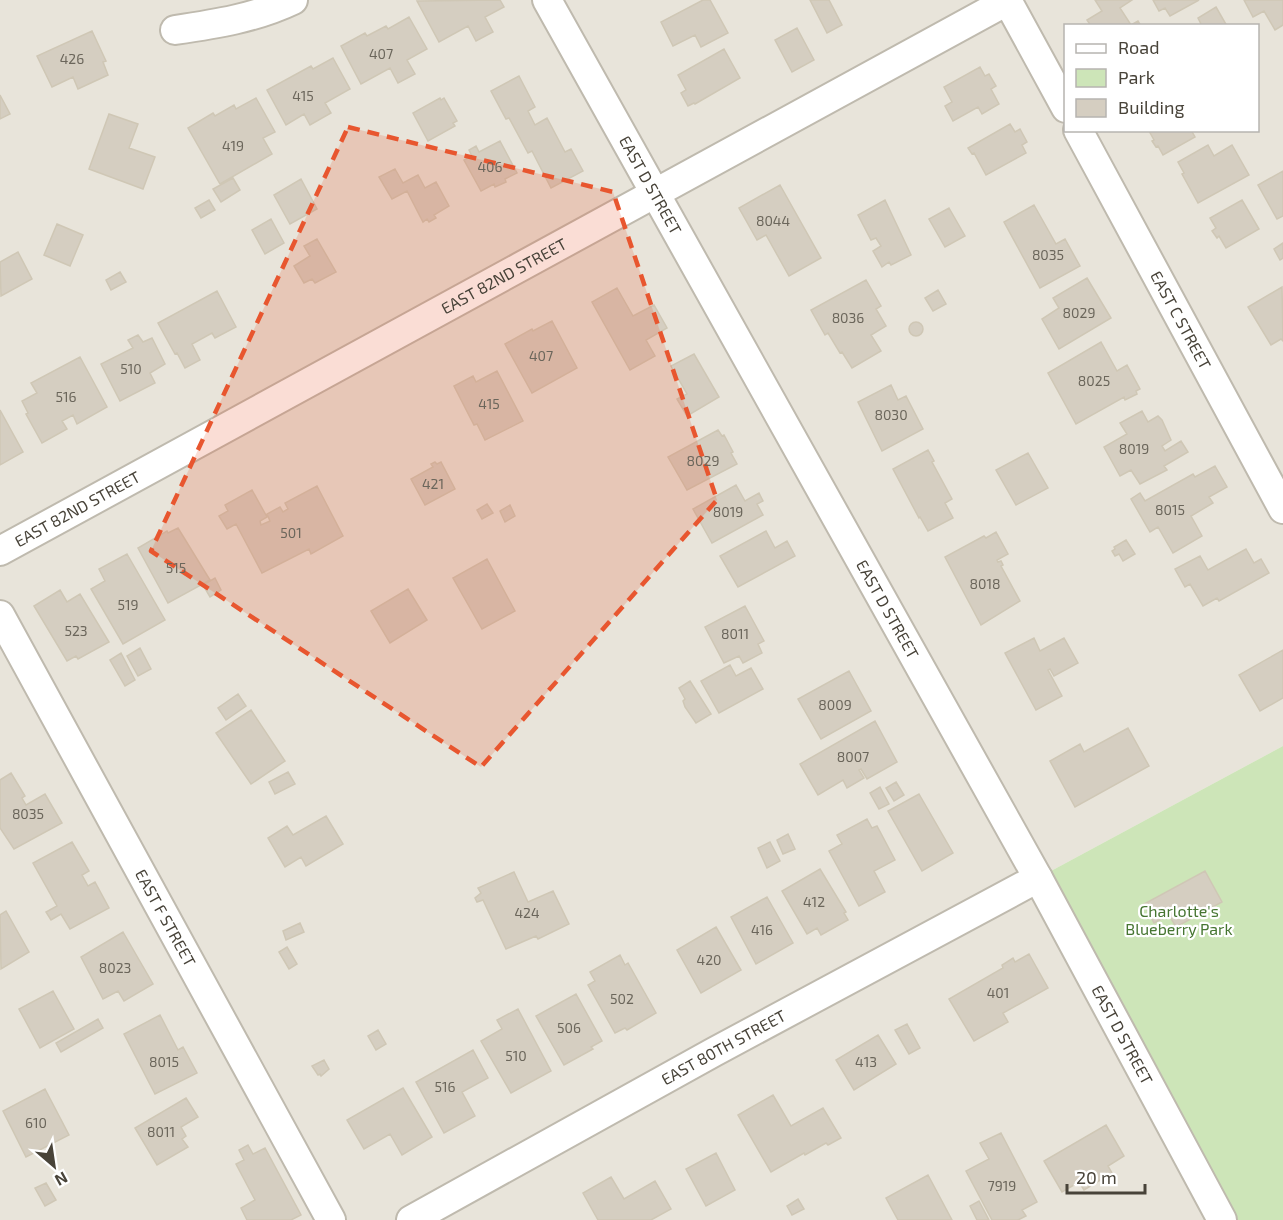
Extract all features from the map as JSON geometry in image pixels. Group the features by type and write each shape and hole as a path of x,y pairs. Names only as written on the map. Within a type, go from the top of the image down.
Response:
{"street":[{"path":"175,30 240,19 293,0"},
{"name":"EAST D STREET","path":"548,0 1038,878 1222,1220"},
{"path":"1008,0 1064,106"},
{"name":"EAST 82ND STREET","path":"0,551 1008,0"},
{"name":"EAST C STREET","path":"1079,132 1283,509"},
{"name":"EAST F STREET","path":"0,615 331,1220"},
{"name":"EAST 80TH STREET","path":"411,1220 714,1052 1038,878"}],"highlighted area":[{"path":"348,127 613,192 717,500 481,767 151,551"}],"shaded area":[{"path":"0,0 1283,0 1283,746 1038,878 1222,1220 0,1220"}],"green space":[{"name":"Charlotte's Blueberry Park","path":"1283,746 1283,1220 1222,1220 1038,878"}],"building":[{"path":"500,0 504,7 485,17 493,32 476,41 468,26 439,42 417,1"},
{"path":"703,0 710,0 728,33 701,47 695,35 673,46 661,22"},
{"path":"810,0 829,0 842,25 827,33"},
{"path":"1095,0 1132,0 1120,8 1130,24 1090,24 1087,20 1102,11"},
{"path":"1153,0 1199,0 1170,16 1165,8 1159,11"},
{"path":"1244,0 1283,0 1283,25 1275,30 1264,11 1253,17"},
{"path":"1216,7 1226,24 1201,24 1198,18"},
{"path":"409,17 427,49 407,60 415,74 398,83 390,68 361,84 341,46 365,33 367,36 386,26 388,29"},
{"path":"797,28 814,60 792,72 775,40"},
{"path":"92,31 106,61 103,62 108,75 78,89 73,77 52,87 37,56"},
{"path":"724,49 740,78 688,106 681,93 686,90 678,75"},
{"path":"333,58 350,89 325,103 331,113 310,125 304,114 286,125 267,90 311,66 313,69"},
{"path":"980,67 985,76 989,74 996,86 991,89 999,104 982,114 978,107 953,121 945,106 952,102 944,87"},
{"path":"519,76 535,107 528,111 535,125 547,118 565,152 571,149 583,171 551,188 532,151 528,153 491,91"},
{"path":"0,95 10,114 0,119"},
{"path":"256,98 275,132 263,138 272,154 220,184 188,128 213,113 215,116 234,105 236,109"},
{"path":"440,98 441,100 444,98 457,121 453,123 455,126 428,141 413,113"},
{"path":"109,114 138,124 129,148 155,157 143,189 89,169"},
{"path":"1010,124 1015,132 1020,129 1027,142 1022,145 1026,153 986,175 974,153 972,154 968,148"},
{"path":"1150,132 1192,132 1195,137 1163,155 1152,141 1154,140"},
{"path":"500,141 517,173 505,179 506,182 495,187 494,184 481,191 464,160 472,156 469,150 476,146 479,152"},
{"path":"1208,145 1214,156 1232,145 1249,175 1198,203 1178,162"},
{"path":"395,169 403,183 418,175 425,188 436,182 449,206 434,215 436,218 423,222 407,191 392,199 379,177"},
{"path":"1283,171 1283,216 1277,219 1258,185"},
{"path":"233,178 240,190 221,202 213,189"},
{"path":"301,179 317,209 290,224 274,195"},
{"path":"780,185 821,258 789,276 766,235 757,240 739,208"},
{"path":"209,200 215,210 201,218 195,208"},
{"path":"885,200 911,255 891,265 889,262 882,267 873,251 881,246 876,238 871,240 858,215"},
{"path":"1242,200 1259,229 1226,248 1219,236 1217,238 1212,231 1216,228 1210,218"},
{"path":"1034,205 1056,244 1065,239 1080,266 1040,288 1004,222"},
{"path":"949,208 965,236 945,247 929,219"},
{"path":"271,219 284,243 265,254 252,230"},
{"path":"57,224 83,235 70,266 44,255"},
{"path":"317,239 336,272 315,283 312,279 304,283 294,266 310,256 304,246"},
{"path":"1283,243 1283,258 1280,260 1274,249"},
{"path":"18,252 32,279 1,296 0,262"},
{"path":"120,272 126,282 111,290 106,280"},
{"path":"1087,278 1111,318 1059,349 1042,319 1059,308 1053,298"},
{"path":"866,280 881,306 876,309 886,326 871,335 881,351 852,368 828,333 825,335 811,310"},
{"path":"1282,287 1283,341 1281,339 1271,345 1248,307"},
{"path":"617,288 633,316 654,305 667,328 646,340 655,356 630,370 592,302"},
{"path":"938,290 946,304 933,311 925,298"},
{"path":"217,291 236,327 215,338 212,333 192,344 200,360 185,368 158,323"},
{"path":"552,321 577,368 532,393 505,344"},
{"path":"913,322 919,322 923,329 919,336 913,336 909,332 909,326"},
{"path":"138,335 143,342 152,338 165,364 150,373 155,383 120,401 101,364 133,348 128,340"},
{"path":"1101,342 1117,371 1127,365 1140,389 1136,391 1137,394 1125,400 1124,397 1076,424 1048,373"},
{"path":"694,354 719,397 687,416 677,399 687,394 671,366"},
{"path":"80,357 107,407 77,424 73,415 62,421 67,429 42,443 26,414 28,413 22,401 37,393 31,383"},
{"path":"497,371 523,421 485,440 477,424 474,425 454,386 473,376 476,382"},
{"path":"891,385 898,400 906,396 923,429 882,451 858,402"},
{"path":"0,410 23,452 0,465"},
{"path":"1142,411 1148,422 1158,416 1162,420 1171,440 1162,446 1165,451 1181,441 1188,452 1164,466 1167,470 1140,484 1131,470 1120,476 1104,447 1127,434 1120,423"},
{"path":"718,430 722,436 724,435 737,464 687,490 668,457"},
{"path":"928,450 952,499 945,503 953,518 928,531 893,469"},
{"path":"1028,453 1048,488 1016,505 996,470"},
{"path":"435,462 437,464 441,462 455,489 425,505 411,479 433,467 431,464"},
{"path":"1215,466 1227,487 1209,497 1213,503 1191,516 1202,536 1173,553 1158,527 1150,532 1131,499 1140,493 1145,501 1193,474 1195,477"},
{"path":"736,485 745,501 759,493 763,501 757,504 763,515 712,543 693,509"},
{"path":"317,486 343,536 311,554 309,549 262,573 236,524 227,529 219,516 228,511 225,505 252,490 267,517 260,521 261,525 270,521 267,514 280,507 283,512 288,509 285,503"},
{"path":"487,504 493,513 482,519 477,510"},
{"path":"510,505 515,516 505,522 500,511"},
{"path":"178,528 210,580 168,603 138,548 167,531 168,533"},
{"path":"766,531 775,548 787,541 795,556 738,587 720,556"},
{"path":"996,532 1008,554 997,560 1001,561 1003,565 1001,566 1020,601 981,625 945,557"},
{"path":"1126,540 1135,554 1123,561 1119,554 1115,556 1112,551 1114,547"},
{"path":"1246,549 1254,563 1261,559 1269,573 1219,601 1217,598 1203,606 1190,584 1185,587 1175,569 1200,556 1208,570"},
{"path":"127,554 165,620 123,644 91,589 105,581 99,569"},
{"path":"487,559 515,611 482,629 453,578"},
{"path":"215,578 221,590 210,597 203,585"},
{"path":"408,589 427,620 390,643 371,611"},
{"path":"60,590 67,602 80,594 109,642 78,659 76,656 67,661 34,606"},
{"path":"745,606 764,641 758,644 762,653 743,663 739,656 724,663 705,627"},
{"path":"1034,638 1040,651 1064,638 1078,663 1054,676 1050,669 1048,670 1062,696 1036,710 1005,653"},
{"path":"140,648 151,669 138,676 127,656"},
{"path":"1283,650 1283,698 1260,711 1239,675"},
{"path":"121,653 135,680 125,686 110,660"},
{"path":"730,665 736,676 751,668 763,689 719,713 701,681"},
{"path":"849,671 871,711 821,739 798,699"},
{"path":"690,681 711,714 696,723 685,707 683,701 685,699 679,688"},
{"path":"238,694 246,706 226,720 218,708"},
{"path":"251,710 285,761 251,784 216,733"},
{"path":"875,721 897,762 867,779 861,769 859,770 864,778 847,788 843,780 818,795 800,764"},
{"path":"1128,728 1149,766 1075,807 1050,761 1080,744 1084,752"},
{"path":"288,772 295,784 275,794 269,782"},
{"path":"11,773 25,796 22,798 26,805 45,794 62,823 14,849 0,828 0,780"},
{"path":"896,782 904,795 894,801 886,788"},
{"path":"880,787 889,804 879,809 870,793"},
{"path":"919,794 953,853 922,871 888,811"},
{"path":"326,816 343,844 306,866 301,857 285,867 268,838 287,826 293,835"},
{"path":"867,819 872,828 877,826 895,860 874,871 885,892 859,906 829,851 842,844 837,835"},
{"path":"788,834 795,849 783,854 777,840"},
{"path":"72,842 89,871 82,875 88,886 95,882 109,908 70,929 61,914 51,920 46,912 57,906 33,863"},
{"path":"770,842 780,861 767,868 758,848"},
{"path":"820,869 846,912 844,913 848,920 821,935 817,928 807,934 782,891"},
{"path":"1205,871 1222,902 1176,927 1169,915 1154,923 1144,904"},
{"path":"514,872 528,902 553,891 569,924 538,939 536,936 506,949 483,900 477,902 475,898 481,893 478,888"},
{"path":"767,897 793,943 756,964 731,917"},
{"path":"6,911 29,952 1,969 0,915"},
{"path":"300,923 304,932 286,940 283,931"},
{"path":"716,927 741,970 701,993 677,950"},
{"path":"123,932 153,984 124,1001 118,991 103,999 81,957"},
{"path":"287,947 297,964 289,969 279,952"},
{"path":"1029,954 1048,988 1003,1013 1008,1022 974,1041 949,999 1003,968 1002,965 1013,958 1015,962"},
{"path":"620,955 625,965 628,963 656,1013 627,1030 625,1028 615,1033 588,985 595,981 590,972"},
{"path":"53,991 74,1029 40,1048 19,1009"},
{"path":"576,994 602,1041 591,1047 593,1049 564,1065 536,1016"},
{"path":"518,1009 551,1071 511,1093 481,1041 502,1029 497,1020"},
{"path":"160,1015 178,1050 183,1047 197,1073 155,1094 124,1034"},
{"path":"98,1019 103,1028 61,1052 56,1043"},
{"path":"907,1024 920,1048 909,1054 895,1030"},
{"path":"378,1030 386,1044 376,1050 368,1036"},
{"path":"878,1035 896,1064 854,1090 836,1060"},
{"path":"473,1050 488,1078 462,1092 475,1116 444,1133 416,1082"},
{"path":"324,1060 329,1069 321,1076 312,1066"},
{"path":"403,1088 432,1137 402,1155 390,1134 364,1149 347,1120"},
{"path":"45,1089 69,1135 26,1157 3,1111"},
{"path":"773,1095 791,1126 823,1108 841,1138 828,1145 826,1143 805,1155 804,1153 771,1172 738,1115"},
{"path":"186,1098 198,1117 181,1127 186,1136 182,1139 188,1147 157,1165 135,1128"},
{"path":"1106,1125 1124,1156 1108,1166 1112,1173 1084,1190 1079,1182 1062,1192 1044,1161"},
{"path":"1001,1133 1037,1202 1022,1210 1026,1216 1018,1220 992,1220 966,1171 989,1159 980,1143"},
{"path":"248,1145 253,1154 265,1148 301,1215 291,1220 247,1220 241,1208 255,1200 236,1164 244,1160 239,1150"},
{"path":"716,1153 735,1190 706,1206 686,1169"},
{"path":"928,1175 952,1220 898,1220 886,1198"},
{"path":"611,1177 624,1199 655,1181 671,1209 651,1220 598,1220 583,1193"},
{"path":"46,1183 56,1200 45,1206 35,1188"},
{"path":"798,1199 804,1209 792,1215 787,1206"},
{"path":"979,1201 989,1220 977,1220 970,1206"}]}
